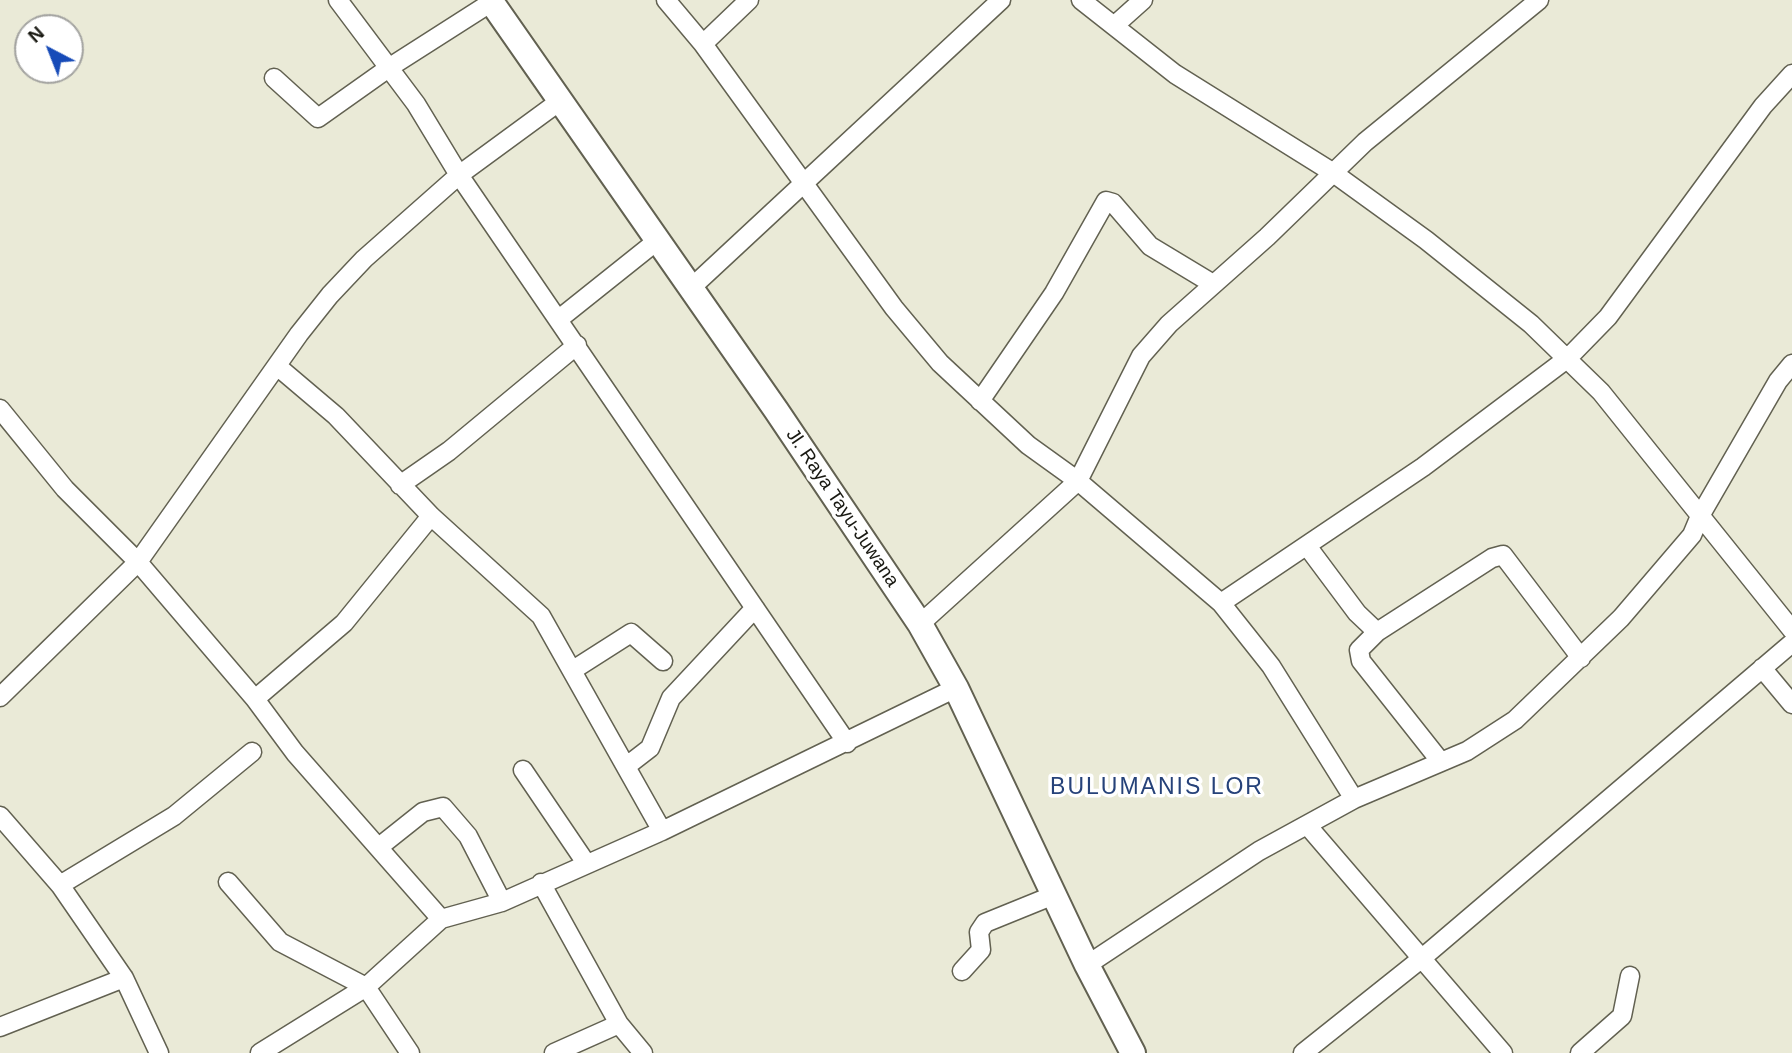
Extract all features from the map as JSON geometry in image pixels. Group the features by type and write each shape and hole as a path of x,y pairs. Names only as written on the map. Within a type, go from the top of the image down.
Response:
{"main road":[{"name":"Jl. Raya Tayu-Juwana","path":"492,1 920,624 956,688 1087,965 1133,1053"}],"street":[{"path":"338,0 390,67 459,176 847,743"},
{"path":"666,0 703,44 894,308 940,363 1028,445 1078,481 1221,603 1271,666 1354,799"},
{"path":"703,44 749,0"},
{"path":"691,288 1001,0"},
{"path":"1081,0 1175,74 1332,172 1426,240 1531,324 1601,392 1792,630"},
{"path":"1115,25 1143,0"},
{"path":"920,624 1078,481 1141,356 1332,172 1421,94 1539,0"},
{"path":"274,78 318,118 390,67 492,1"},
{"path":"1221,603 1423,467 1568,359 1608,317 1763,106 1792,74"},
{"path":"0,697 138,562 299,334 356,268 459,176 560,101"},
{"path":"980,401 1054,293 1106,201 1113,203 1150,246 1213,284"},
{"path":"559,319 658,240"},
{"path":"400,485 459,443 577,345"},
{"path":"1087,965 1259,851 1354,799 1466,751 1515,720 1581,657 1656,579 1692,536 1700,516 1778,381 1792,364"},
{"path":"276,366 336,416 431,516 541,616 628,765 662,831"},
{"path":"0,409 65,489 138,562 255,699 295,753 441,919"},
{"path":"255,699 344,623 431,516"},
{"path":"1307,546 1357,613 1377,632"},
{"path":"1441,762 1361,660 1359,650 1377,632 1492,558 1503,555 1581,657"},
{"path":"628,765 650,748 671,698 755,608"},
{"path":"573,670 631,633 663,661"},
{"path":"1303,1053 1421,959 1792,643"},
{"path":"1762,668 1792,704"},
{"path":"260,1053 366,987 441,919 502,902 662,831 956,688"},
{"path":"60,886 174,816 252,752"},
{"path":"523,770 586,863"},
{"path":"379,847 423,812 443,807 468,836 502,902"},
{"path":"0,816 60,886 124,978 159,1053"},
{"path":"1307,825 1503,1053"},
{"path":"228,882 280,942 366,987 410,1053"},
{"path":"541,883 619,1024 643,1053"},
{"path":"962,971 981,950 979,932 985,923 1054,895"},
{"path":"1580,1053 1622,1016 1630,976"},
{"path":"0,1027 124,978"},
{"path":"554,1053 619,1024"}],"district":[{"name":"BULUMANIS LOR","path":"1157,788"}]}
